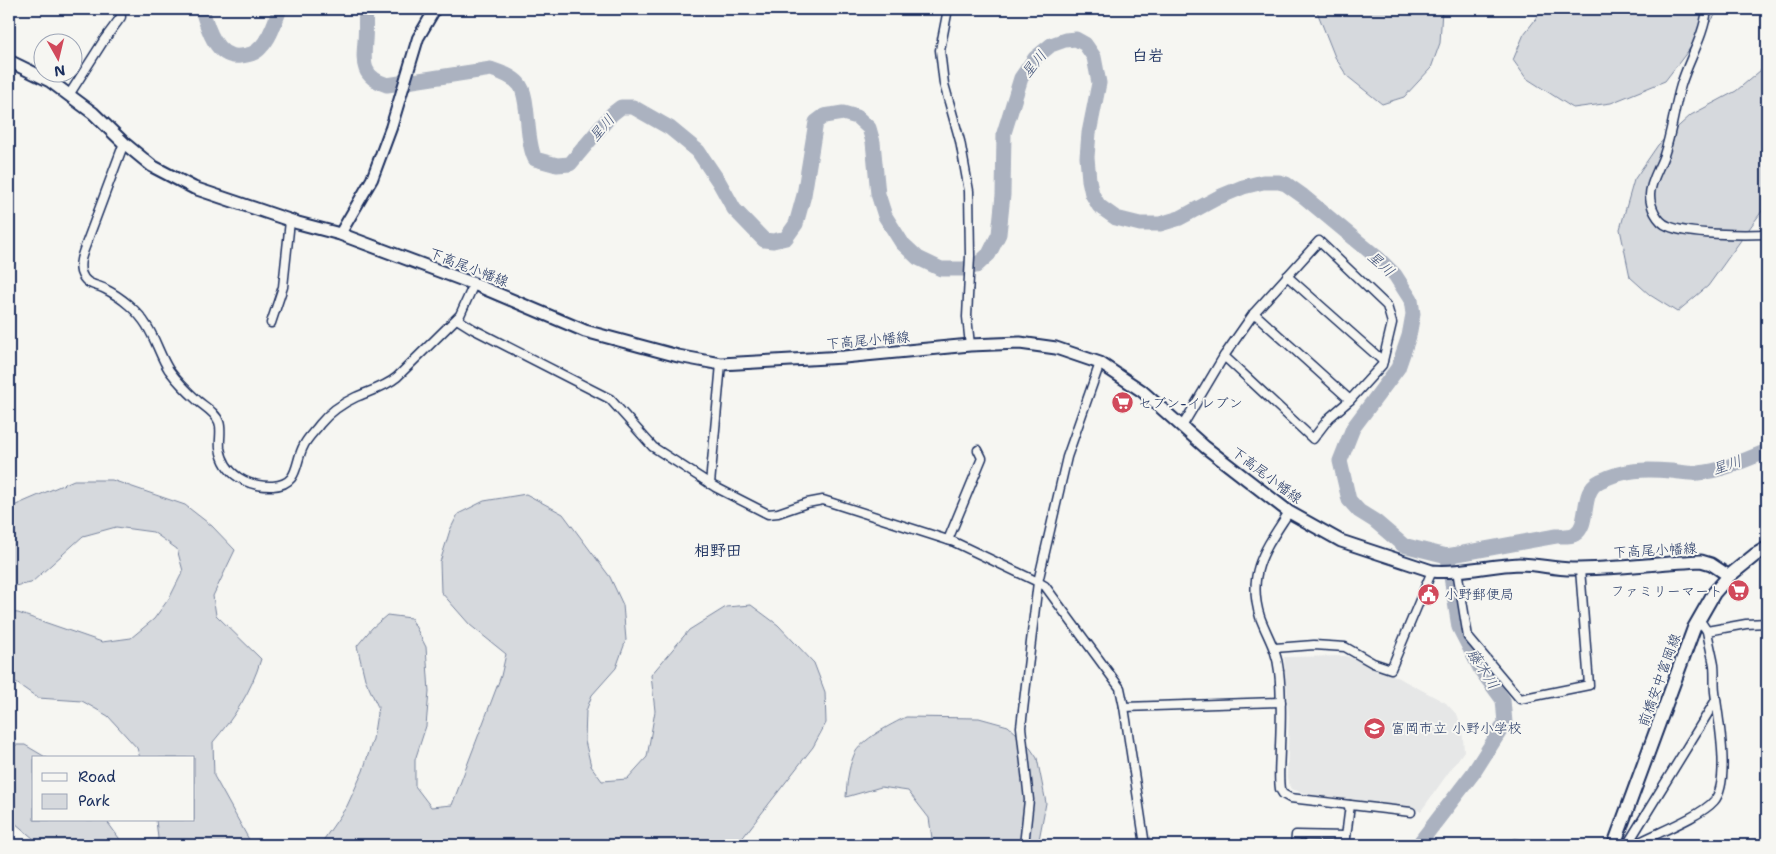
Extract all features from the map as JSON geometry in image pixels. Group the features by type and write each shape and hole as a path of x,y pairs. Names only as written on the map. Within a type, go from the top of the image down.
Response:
{"main road":[{"name":"下高尾小幡線","path":"9,62 50,81 93,113 124,143 152,166 194,188 290,221 340,234 474,284 585,331 678,356 721,364 834,358 970,345 1020,344 1056,348 1100,364 1142,391 1183,425 1205,447 1289,512 1341,541 1446,571 1521,564 1580,569 1701,561 1710,564 1729,576"},
{"name":"前橋安中富岡線","path":"1614,845 1694,628 1714,593 1729,576 1767,548"}],"street":[{"path":"69,95 121,17 120,9"},
{"path":"340,234 372,179 391,128 418,38 435,9"},
{"path":"948,9 940,50 944,84 960,141 969,191 970,256 967,318 970,345"},
{"path":"1707,9 1706,19 1698,44 1681,84 1665,154 1650,192 1650,204 1660,221 1668,226 1694,232 1767,234"},
{"path":"124,143 80,260 82,274 87,282 105,289 138,314 147,326 170,371 220,422 220,448 223,460 232,472 242,480 255,485 272,486 286,483 294,475 304,444 322,421 340,406 354,398 389,384 457,319 474,284"},
{"path":"271,323 282,287 290,221"},
{"path":"1183,425 1224,356 1254,314 1319,241 1387,306 1392,323 1382,366 1350,400 1329,418 1313,439 1224,356"},
{"path":"1287,276 1383,361"},
{"path":"1254,314 1350,400"},
{"path":"457,319 610,399 653,447 710,484 768,514 823,500 948,540 997,561 1045,586 1120,688 1144,845"},
{"path":"710,484 721,364"},
{"path":"1024,845 1029,800 1021,727 1038,582 1067,457 1100,364"},
{"path":"948,540 982,458 978,450"},
{"path":"1289,512 1263,554 1256,573 1255,595 1260,618 1275,648 1279,670 1281,702 1279,784 1281,791 1290,798 1411,812"},
{"path":"1446,571 1468,637 1520,698 1589,685 1580,569"},
{"path":"1275,648 1314,645 1345,647 1374,663 1391,669 1446,571"},
{"path":"1634,845 1692,816 1710,805 1718,795 1723,771 1713,681 1714,667 1707,631 1699,619"},
{"path":"1707,631 1746,624 1767,623"},
{"path":"1627,845 1716,700"},
{"path":"1124,707 1281,702"},
{"path":"1344,845 1350,805"},
{"path":"1295,845 1296,835 1346,836"},
{"path":"1514,845 1525,845"}],"shaded area":[{"name":"富岡市立 小野小学校","path":"1346,656 1384,670 1446,703 1458,716 1464,751 1421,811 1311,795 1291,789 1287,778 1289,717 1284,657"}],"green space":[{"path":"1316,9 1442,9 1440,43 1431,68 1404,97 1382,104 1347,76 1335,57"},
{"path":"1563,9 1720,9 1665,81 1611,103 1573,108 1526,78 1513,60 1524,34 1539,15"},
{"path":"1767,65 1767,204 1708,286 1677,312 1650,295 1630,277 1620,229 1634,180 1658,145 1691,115 1736,91"},
{"path":"74,480 112,480 185,505 212,526 235,550 213,596 216,615 261,659 242,703 213,742 214,776 252,845 153,845 158,838 156,822 195,822 195,756 139,756 137,748 108,716 82,701 38,698 9,676 9,612 18,613 102,642 131,638 154,619 170,597 183,571 177,549 153,532 116,527 83,536 31,583 9,587 9,508"},
{"path":"526,494 563,514 610,577 623,605 626,640 616,668 592,695 586,711 585,741 591,766 602,781 627,779 647,757 655,711 651,675 689,630 726,607 751,605 778,625 814,663 825,692 826,723 813,747 737,845 320,845 347,806 363,771 373,739 378,707 365,679 357,646 372,628 387,615 411,618 426,647 429,692 426,726 415,760 415,786 431,807 452,805 501,676 506,654 470,625 441,592 440,562 450,530 458,514 484,501"},
{"path":"906,717 979,718 1008,726 1026,742 1037,758 1046,803 1038,845 933,845 929,818 908,791 881,787 846,797 849,771 857,749 877,733"},
{"path":"9,745 25,745 44,756 32,756 32,822 107,822 124,845 44,845 9,818"}],"waterway":[{"name":"星川","path":"202,9 214,40 219,47 232,56 249,55 259,49 267,39 280,9"},
{"name":"星川","path":"366,9 364,63 369,74 379,82 387,85 491,69 506,75 519,84 525,98 530,141 535,159 557,165 570,164 612,114 621,107 633,107 670,128 698,151 734,209 764,240 773,241 786,238 796,224 804,195 816,122 824,116 843,113 857,117 869,128 873,142 878,194 885,216 902,243 918,258 941,269 963,269 976,266 989,254 999,234 1003,195 1004,133 1021,78 1035,58 1051,45 1065,40 1076,39 1085,44 1094,57 1099,83 1089,133 1087,157 1092,194 1099,206 1116,218 1140,224 1160,224 1180,218 1219,197 1243,187 1263,182 1279,182 1286,184 1303,196 1379,259 1395,275 1411,300 1413,314 1409,336 1398,368 1353,428 1340,461 1349,500 1359,511 1375,521 1403,545 1447,556 1556,536 1571,536 1580,529 1583,523 1589,492 1600,481 1609,477 1643,470 1707,472 1733,465 1767,451"},
{"name":"藤木川","path":"1418,845 1474,772 1505,723 1503,700 1481,670 1459,627 1448,558"}],"place":[{"name":"セブン-イレブン","path":"1122,403"},
{"name":"ファミリーマート","path":"1739,591"},
{"name":"小野郵便局","path":"1428,594"},
{"name":"富岡市立 小野小学校","path":"1375,728"}],"district":[{"name":"白岩","path":"1148,55"},
{"name":"相野田","path":"718,550"}]}
